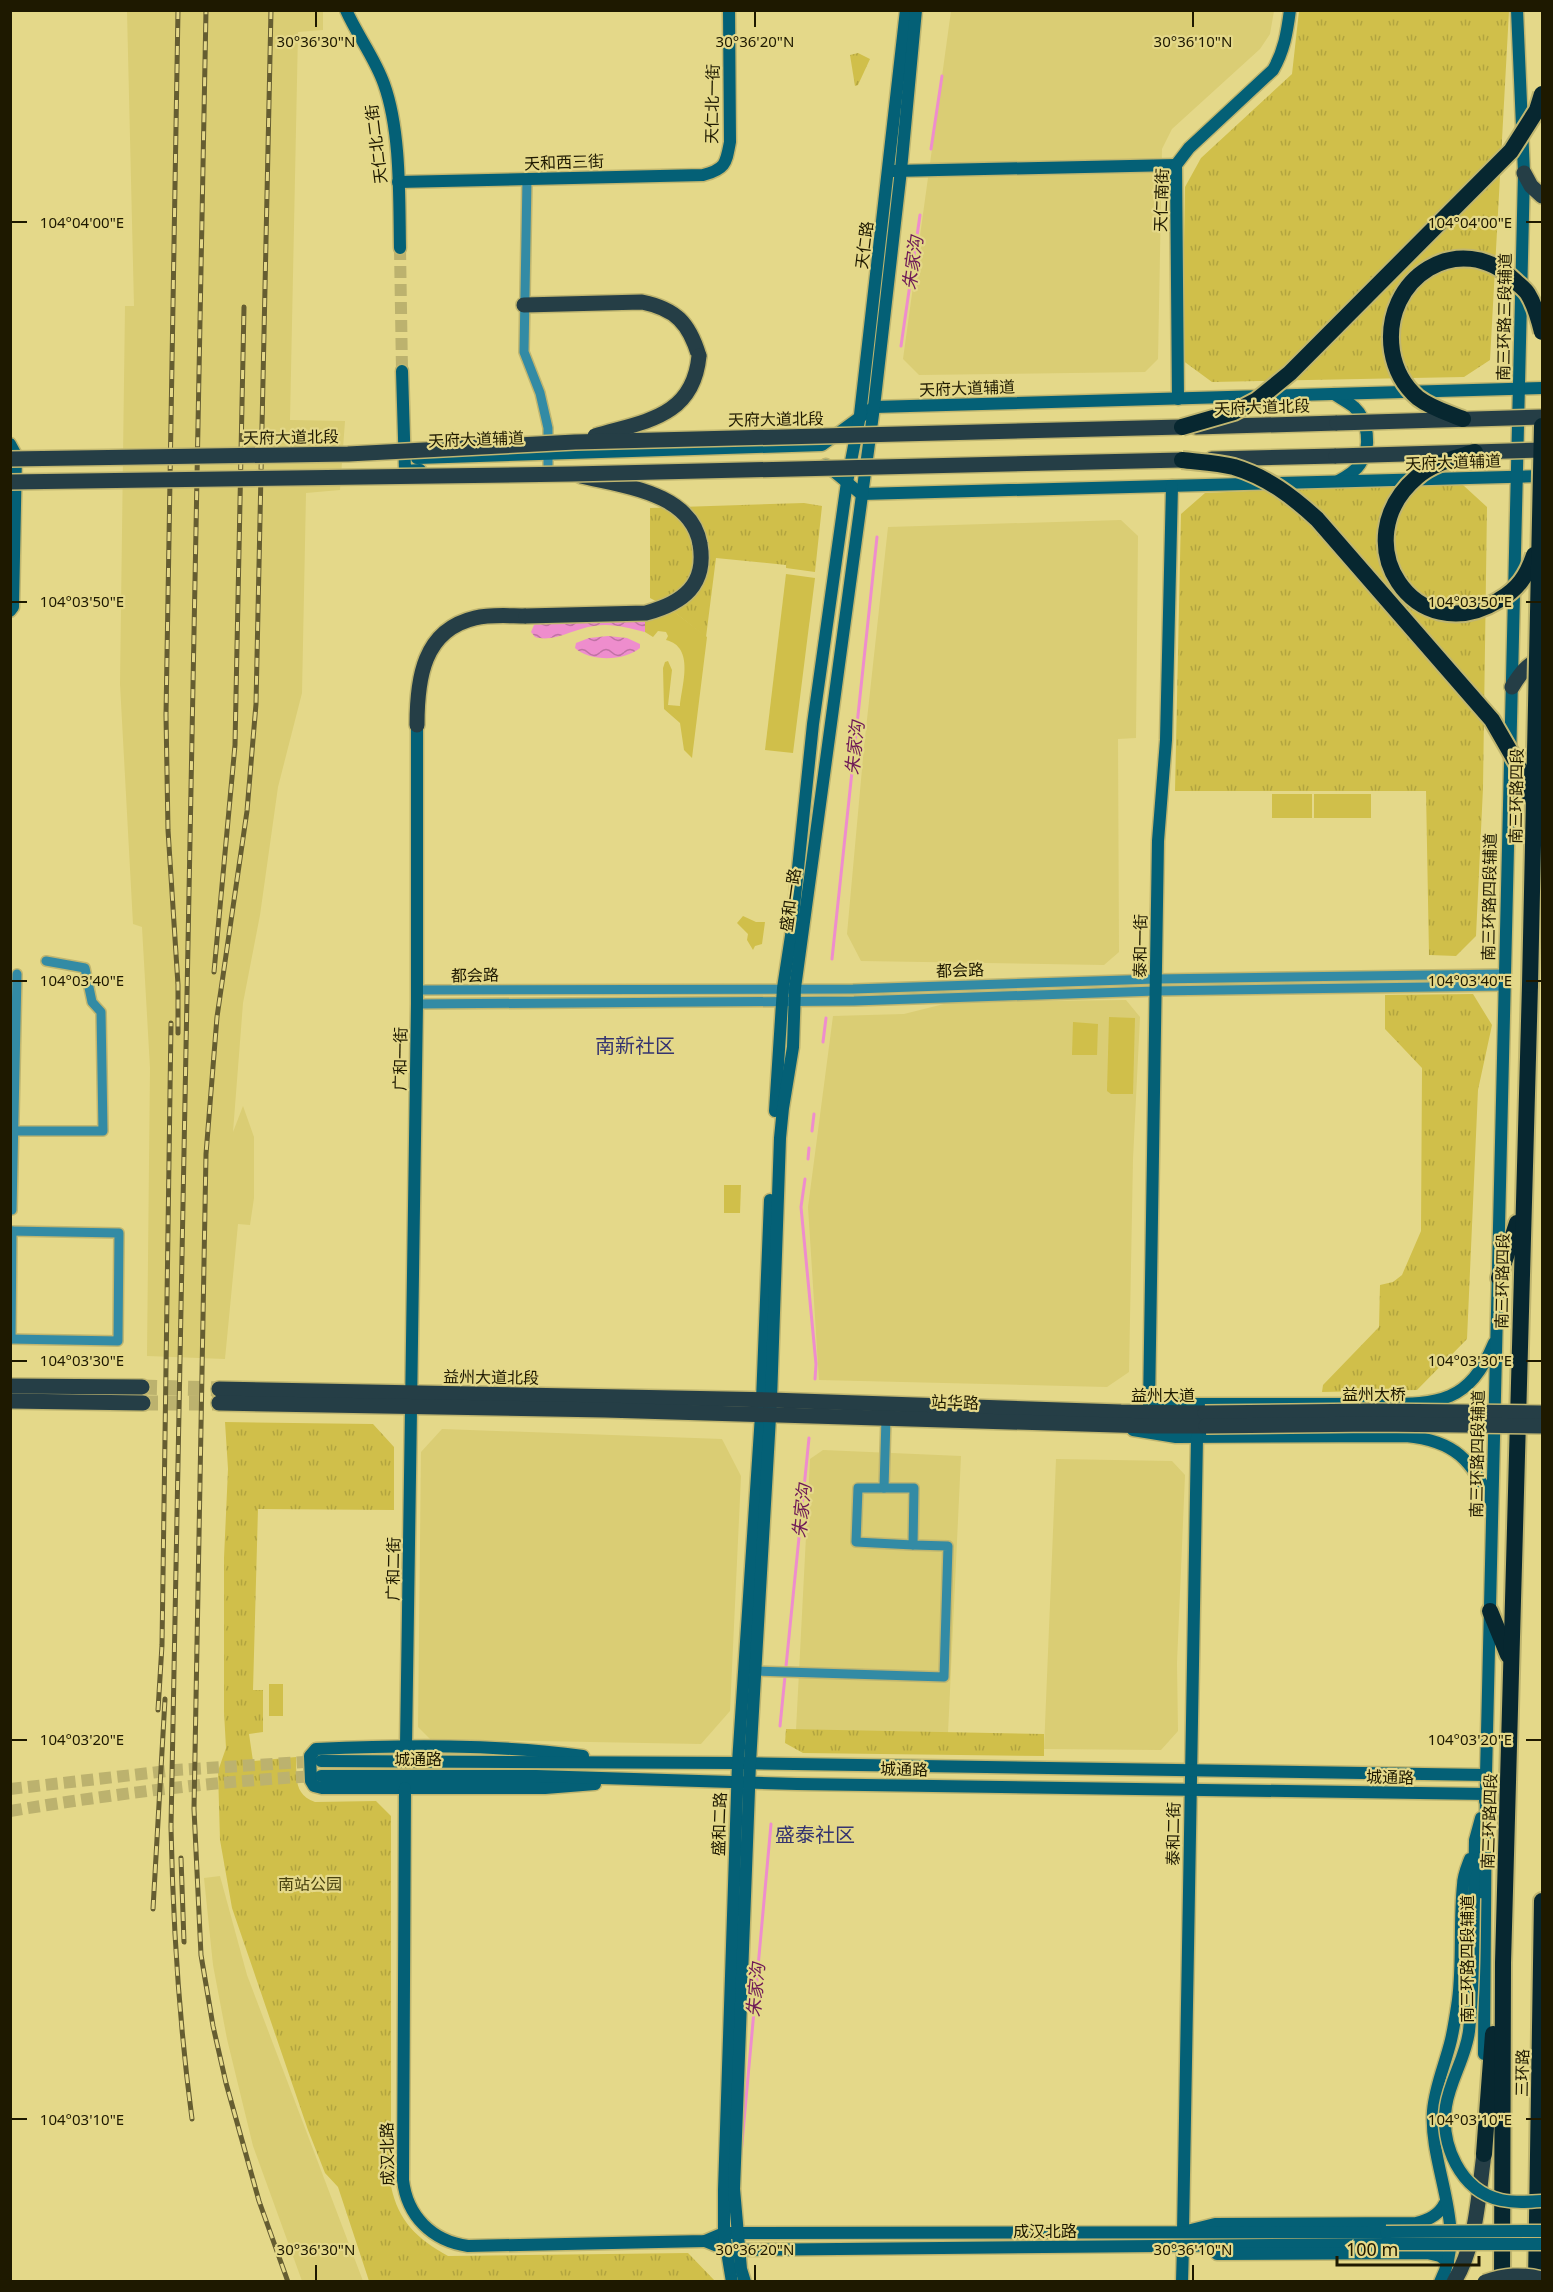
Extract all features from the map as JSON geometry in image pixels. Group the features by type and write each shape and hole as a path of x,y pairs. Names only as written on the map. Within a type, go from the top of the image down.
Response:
{"highway":[{"path":"1182,427 1234,412 1257,400 1290,373 1511,151 1537,110 1542,94"},
{"path":"1463,419 1437,409 1418,398 1401,378 1393,359 1390,337 1393,312 1404,289 1422,271 1445,261 1467,259 1489,263 1508,274 1528,294 1542,332"},
{"name":"南三环路四段","path":"1502,2282 1503,1963 1522,1205 1530,985 1542,405"},
{"path":"1475,452 1434,466 1418,476 1399,495 1390,512 1385,532 1386,556 1392,573 1404,591 1418,602 1436,611 1457,614 1476,611 1493,604 1520,585 1528,572 1539,538"},
{"path":"1182,460 1232,466 1259,476 1288,493 1317,519 1492,720 1519,767 1534,804"},
{"path":"1499,1278 1522,1205"},
{"path":"1490,1611 1511,1663"},
{"path":"1484,2154 1506,1857"},
{"name":"三环路","path":"1536,2282 1542,1902"}],"main road":[{"path":"1524,172 1531,186 1542,196"},
{"path":"524,305 642,302 672,312 683,321 693,337 699,356 697,374 690,390 678,405 662,416 575,442"},
{"name":"天府大道北段","path":"10,459 348,454 575,442 1542,417"},
{"path":"10,482 572,474 1542,450"},
{"path":"417,725 423,666 437,641 449,629 461,622 478,617 646,613 680,600 695,584 702,563 699,538 685,514 645,492 572,474"},
{"path":"1512,687 1522,671 1532,662 1542,658"},
{"path":"10,1386 142,1387"},
{"name":"益州大道北段","path":"219,1396 766,1407"},
{"path":"10,1401 143,1403"},
{"name":"站华路","path":"766,1407 886,1418 1121,1419"},
{"name":"站华路","path":"766,1407 1121,1419 1149,1426"},
{"name":"益州大桥","path":"1203,1425 1374,1411 1542,1413"},
{"name":"益州大道","path":"1121,1419 1203,1425"},
{"name":"益州大道","path":"1149,1426 1203,1425"},
{"name":"益州大桥","path":"1203,1425 1542,1426"},
{"name":"南三环路四段辅道","path":"1454,2282 1464,2266 1472,2241 1484,2154"},
{"path":"1485,2282 1503,2276 1517,2275 1542,2279"}],"street":[{"name":"天仁北二街","path":"346,10 384,83 394,136 400,248"},
{"name":"天仁北一街","path":"726,162 730,142 729,10"},
{"name":"天仁路","path":"874,407 895,171 906,10"},
{"name":"天仁路","path":"847,482 860,416 916,10"},
{"name":"天仁南街","path":"1178,399 1176,165 1189,148 1273,70 1282,54 1290,10"},
{"name":"南三环路三段辅道","path":"1517,10 1524,172 1517,444"},
{"name":"天和西三街","path":"398,182 703,175 717,171 726,162"},
{"path":"895,171 1176,165"},
{"path":"527,180 524,352 540,393 548,428 548,467"},
{"path":"402,371 405,464"},
{"name":"天府大道辅道","path":"405,464 547,453 822,445 874,407 1542,388"},
{"path":"1334,394 1353,406 1362,417 1367,433 1367,448 1361,464 1337,482"},
{"name":"盛和一路","path":"789,988 874,407"},
{"path":"10,444 16,455 12,607 10,610"},
{"name":"南三环路四段辅道","path":"1484,2154 1486,1774 1517,444"},
{"name":"天府大道辅道","path":"405,464 548,467 821,461 861,494 1542,476"},
{"name":"盛和一路","path":"766,1407 780,1138 794,1047 788,1001 791,936 813,724 847,482"},
{"name":"泰和一街","path":"1149,1406 1158,842 1166,740 1172,486"},
{"name":"广和一街","path":"412,1400 417,1004 417,725"},
{"path":"12,1131 103,1131 101,1012 92,1002 85,968 46,961"},
{"path":"12,1210 17,974"},
{"name":"都会路","path":"417,990 853,989 1504,980"},
{"name":"都会路","path":"417,1004 788,1001 1156,985"},
{"path":"11,1231 119,1233 118,1341 11,1339 11,1231"},
{"path":"1121,1419 1149,1406 1174,1404 1430,1402 1452,1395 1473,1379 1485,1365 1497,1336"},
{"name":"广和二街","path":"406,1746 412,1400"},
{"path":"1424,1438 1442,1428 1444,1420 1440,1407 1430,1402"},
{"path":"744,1763 755,1671 766,1407"},
{"path":"745,2282 733,2249 730,2233 734,2189 743,1782 766,1407"},
{"path":"884,1488 886,1418"},
{"path":"1121,1419 1159,1435 1203,1425 1424,1438 1445,1445 1464,1457 1481,1479 1494,1505"},
{"name":"泰和二街","path":"1183,2232 1191,1770 1203,1425"},
{"path":"755,1671 944,1677 948,1546 913,1545 856,1542 858,1488 914,1488 913,1545"},
{"path":"637,1763 541,1750 406,1746 316,1749 310,1756 311,1781 314,1786 322,1788 545,1788 599,1784 637,1778"},
{"name":"城通路","path":"321,1761 744,1763 1486,1774"},
{"name":"城通路","path":"321,1776 637,1778 743,1782 1486,1794"},
{"name":"成汉北路","path":"405,1788 402,2170 404,2192 411,2211 434,2234 445,2240 468,2246 705,2241 730,2233 1183,2232 1386,2238"},
{"path":"1440,2282 1448,2262 1452,2239 1433,2142 1433,2112 1437,2084 1451,2040 1458,2000 1463,1884 1486,1794"},
{"path":"1475,1840 1469,2035 1446,2107 1448,2148 1453,2160 1467,2178 1483,2192 1499,2200 1521,2203 1542,2201"},
{"path":"1183,2232 1215,2224 1416,2223 1428,2220 1442,2209 1445,2203"},
{"path":"1386,2238 1542,2231"},
{"path":"1386,2238 1542,2244"},
{"name":"成汉北路","path":"705,2241 733,2249 1183,2246 1386,2238"},
{"path":"1182,2282 1183,2246 1211,2254 1427,2253 1440,2256 1448,2262"},
{"path":"732,2282 733,2249"}],"shaded area":[{"path":"127,11 323,11 323,30 298,32 290,420 345,421 340,490 306,493 302,693 278,787 260,915 243,1003 233,1132 243,1106 254,1137 254,1198 250,1225 238,1224 225,1359 147,1356 150,1068 142,927 133,924 120,684 125,306 134,306"},
{"path":"951,11 1274,11 1270,34 1260,49 1172,129 1162,149 1158,359 1145,372 919,375 903,359"},
{"path":"1121,520 1138,536 1136,738 1118,739 1119,952 1104,965 861,961 847,934 864,747 888,527"},
{"path":"1126,1000 1140,1017 1133,1159 1129,1372 1107,1387 819,1380 808,1207 833,1016 904,1014 952,1002"},
{"path":"442,1429 722,1439 741,1476 730,1711 701,1744 430,1739 418,1727 421,1452"},
{"path":"823,1450 961,1456 948,1733 796,1730 810,1459"},
{"path":"1056,1459 1172,1461 1185,1475 1177,1663 1178,1731 1161,1750 1044,1749"},
{"path":"220,1876 247,1975 363,2281 302,2281 253,2146 227,2039 213,1965 204,1878"}],"green space":[{"path":"1299,11 1509,11 1490,360 1464,377 1212,382 1182,360 1185,187 1201,158 1292,74"},
{"path":"858,53 870,59 858,85 855,86 850,55"},
{"path":"1463,485 1487,507 1483,788 1476,936 1456,956 1429,955 1426,791 1175,791 1181,514 1205,493 1364,486"},
{"path":"804,503 822,506 815,572 786,568 786,565 716,558 706,637 669,608 650,598 650,508"},
{"path":"786,574 815,578 793,753 765,750"},
{"path":"669,608 707,637 692,758 684,750 680,723 664,709 663,668 665,662 668,661 672,670 668,705 680,706 685,668 684,658 681,650 675,644 666,640 668,636 666,632 658,631 653,637 645,632 645,617"},
{"path":"1272,794 1312,794 1312,818 1272,818"},
{"path":"1314,794 1371,794 1371,818 1314,818"},
{"path":"743,916 756,922 765,922 762,944 755,946 753,950 747,940 748,934 737,923"},
{"path":"1473,994 1492,1025 1478,1090 1467,1339 1417,1390 1322,1392 1323,1385 1379,1327 1380,1285 1393,1282 1402,1275 1421,1231 1422,1068 1385,1029 1385,995"},
{"path":"1109,1017 1135,1018 1133,1094 1111,1094 1107,1091"},
{"path":"1073,1022 1098,1024 1097,1055 1072,1055"},
{"path":"724,1185 741,1185 740,1213 724,1213"},
{"name":"南站公园","path":"225,1422 373,1424 394,1447 394,1510 258,1509 253,1690 263,1690 263,1732 249,1734 253,1761 296,1757 298,1784 308,1799 315,1802 376,1801 391,1816 391,2186 398,2209 418,2236 448,2256 688,2253 715,2281 369,2281 338,2187 325,2173 308,2130 232,1908 220,1840 218,1771 226,1748 224,1558 228,1469"},
{"path":"269,1684 283,1684 283,1716 269,1716"},
{"path":"786,1729 1044,1734 1044,1756 803,1753 785,1743"}],"water":[{"path":"645,620 645,632 620,626 601,625 550,638 535,637 531,632 534,625 538,623"},
{"path":"608,636 627,638 640,644 640,648 626,655 598,658 581,653 575,648 576,643 589,638"}],"waterway":[{"name":"朱家沟","path":"931,149 942,76"},
{"name":"朱家沟","path":"901,346 920,215"},
{"name":"朱家沟","path":"832,959 877,537"},
{"name":"朱家沟","path":"823,1042 826,1018"},
{"name":"朱家沟","path":"812,1131 814,1114"},
{"name":"朱家沟","path":"808,1159 809,1148"},
{"name":"朱家沟","path":"805,1179 801,1207 816,1364 815,1379"},
{"name":"朱家沟","path":"780,1726 809,1438"},
{"name":"朱家沟","path":"741,2154 771,1824"}],"tunnel":[{"path":"400,248 402,371"},
{"path":"142,1387 219,1389"},
{"path":"143,1403 219,1403"},
{"path":"10,1789 176,1770 320,1761"},
{"path":"10,1811 164,1789 319,1776"}],"railway":[{"path":"178,10 166,715 168,830 178,985 178,1033"},
{"path":"192,2119 177,1973 171,1827 206,10"},
{"path":"271,10 256,704 247,811 217,1017 206,1154 194,1809 201,1955 213,2026 226,2083 259,2201 288,2282"},
{"path":"214,972 235,745 244,307"},
{"path":"158,1710 162,1645 171,1023"},
{"path":"153,1909 165,1699"},
{"path":"181,1858 184,1942"}],"district":[{"name":"南新社区","path":"635,1046"},
{"name":"盛泰社区","path":"815,1835"}]}
